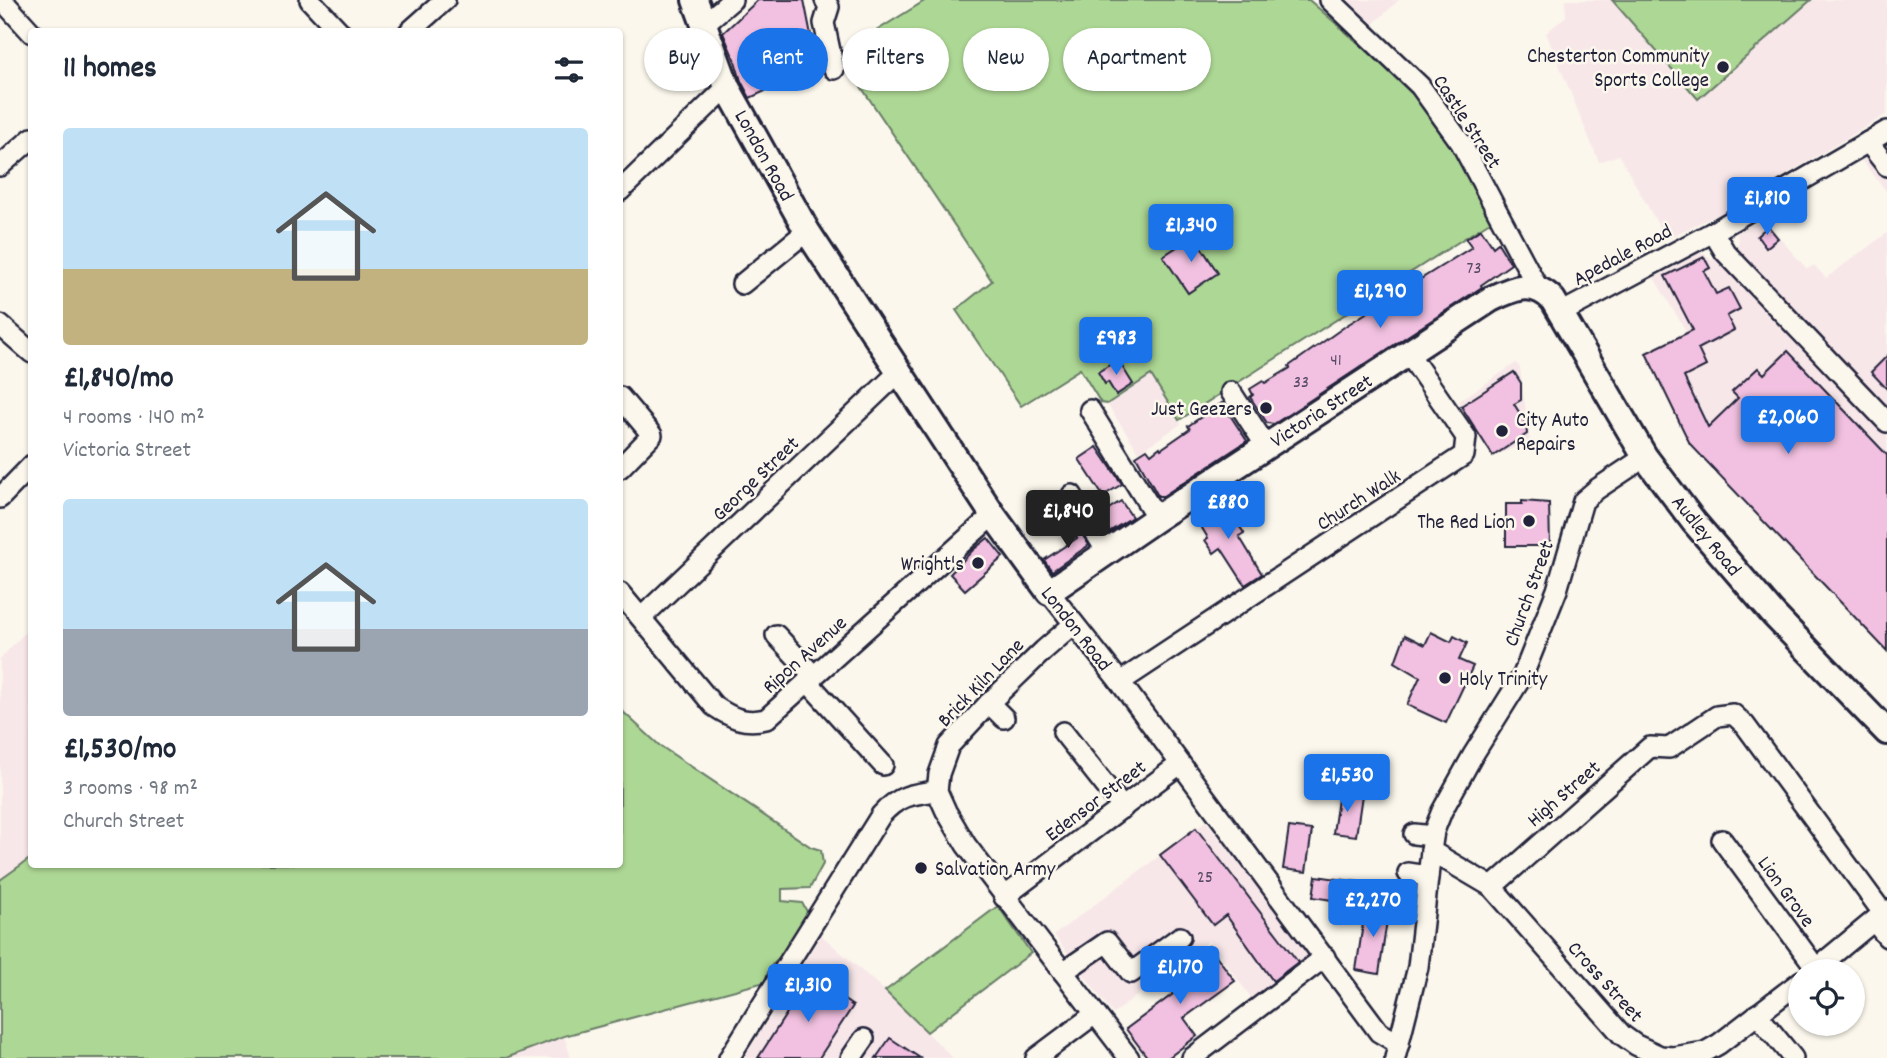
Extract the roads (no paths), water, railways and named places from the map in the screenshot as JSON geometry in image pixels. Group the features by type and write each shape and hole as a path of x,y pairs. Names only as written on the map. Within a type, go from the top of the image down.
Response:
{"main road":[{"name":"London Road","path":"695,0 727,87 807,231 993,515 1049,592"},
{"name":"Victoria Street","path":"1049,592 1266,446 1508,290 1520,286 1539,290"},
{"path":"1539,290 1553,300 1560,313"},
{"name":"Audley Road","path":"1560,313 1645,457 1728,564 1887,732"}],"street":[{"path":"2,0 28,29"},
{"path":"310,0 336,28"},
{"path":"414,28 445,0"},
{"path":"703,25 732,0"},
{"path":"825,0 829,7 824,23 834,69"},
{"name":"Castle Street","path":"1330,0 1420,86 1461,143 1539,290"},
{"path":"623,188 727,87"},
{"name":"Apedale Road","path":"1560,313 1713,232 1887,131"},
{"path":"0,166 28,142"},
{"path":"1868,142 1887,166"},
{"path":"742,284 807,231"},
{"path":"1713,232 1726,252 1887,422"},
{"path":"0,325 28,350"},
{"name":"Church Walk","path":"1120,682 1464,455 1466,436 1408,353"},
{"name":"George Street","path":"642,617 899,372"},
{"path":"1231,392 1266,446"},
{"path":"623,401 652,435 623,465"},
{"path":"1090,410 1157,518"},
{"name":"Church Street","path":"1397,1051 1418,967 1428,876 1426,841 1452,792 1523,676 1557,590 1583,501 1645,457"},
{"path":"0,498 28,469"},
{"path":"1072,495 1107,552"},
{"name":"Ripon Avenue","path":"623,596 714,706 734,719 751,722 766,719 993,515"},
{"name":"London Road","path":"1049,592 1120,682 1379,1032 1397,1051"},
{"name":"Brick Kiln Lane","path":"937,791 939,774 949,746 989,703 1074,624"},
{"path":"776,635 883,765"},
{"path":"989,703 1004,718"},
{"name":"High Street","path":"1492,887 1650,747 1669,748 1717,716 1733,714 1745,725 1882,914"},
{"path":"1063,732 1123,808"},
{"name":"Edensor Street","path":"1004,897 1181,764"},
{"path":"729,1058 881,815 894,801 912,794 937,791 966,845 1129,1058"},
{"name":"Lion Grove","path":"1722,840 1801,959"},
{"name":"Cross Street","path":"1426,841 1492,887 1622,1035 1650,1053 1673,1058 1705,1052 1788,990"},
{"path":"1408,873 1428,876"},
{"path":"1882,914 1887,937"},
{"name":"Cross Street","path":"1827,959 1882,914"},
{"path":"1063,972 1107,942 1131,972 1180,937"},
{"path":"1192,1058 1325,957"},
{"path":"1036,1058 1096,1014"},
{"path":"1757,1014 1793,1058"},
{"path":"851,1058 864,1039"}],"place":[{"name":"Chesterton Community Sports College","path":"1723,67"},
{"name":"Just Geezers","path":"1266,408"},
{"name":"City Auto Repairs","path":"1502,431"},
{"name":"The Red Lion","path":"1529,521"},
{"name":"Wright's","path":"978,563"},
{"name":"Holy Trinity","path":"1445,678"},
{"name":"Salvation Army","path":"921,868"}]}
